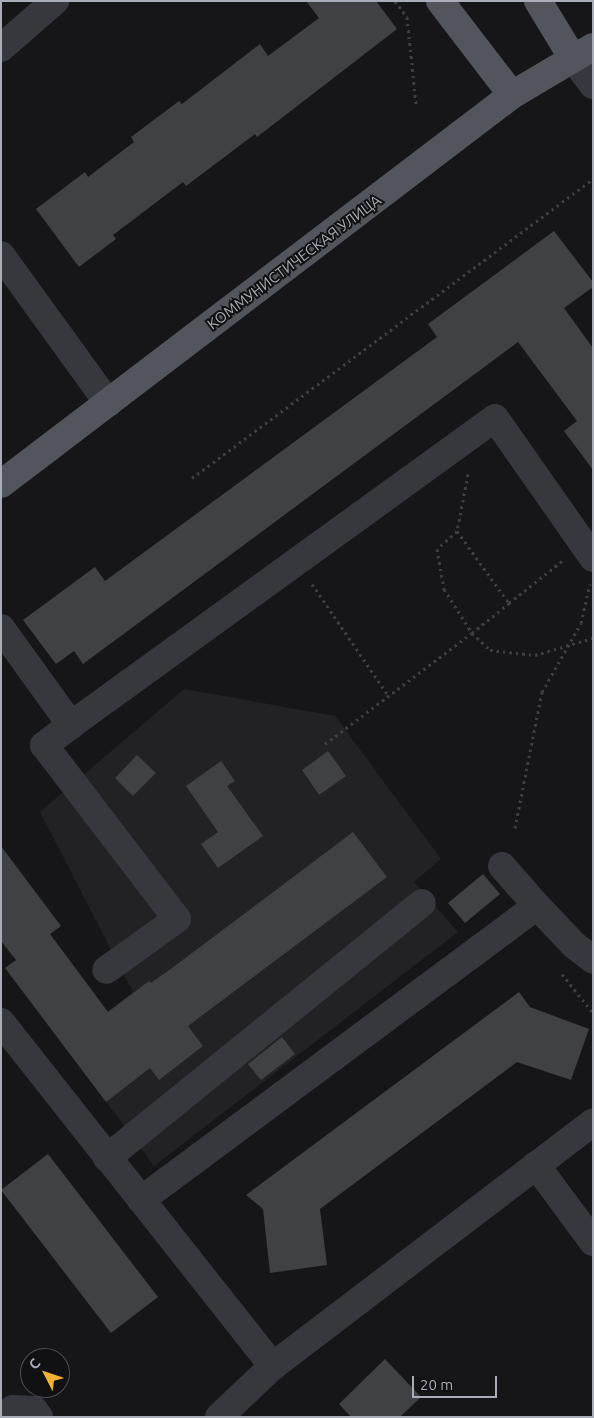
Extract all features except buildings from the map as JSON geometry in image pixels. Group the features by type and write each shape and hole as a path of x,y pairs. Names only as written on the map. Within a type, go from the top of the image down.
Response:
{"main road":[{"path":"440,1 512,95"},
{"path":"538,1 582,52"},
{"name":"КОММУНИСТИЧЕСКАЯ УЛИЦА","path":"1,484 512,95 582,52"}],"lane":[{"path":"1,48 55,1"},
{"path":"582,52 593,85"},
{"path":"1,255 108,402"},
{"path":"106,970 177,919 44,745 495,418 589,560"},
{"path":"1,628 71,725"},
{"path":"502,866 537,906 586,945"},
{"path":"107,1158 422,904"},
{"path":"141,1200 537,906"},
{"path":"1,1022 273,1366"},
{"path":"219,1417 273,1366 593,1122"},
{"path":"536,1165 593,1242"},
{"path":"4,1417 13,1409 34,1410 39,1417"}],"path":[{"path":"395,1 407,17 416,104"},
{"path":"192,478 593,179"},
{"path":"476,431 457,531 437,549 444,589 472,633 490,650 535,655 571,642 593,638"},
{"path":"457,531 508,602"},
{"path":"325,744 472,633 508,602 589,560"},
{"path":"515,828 542,692 582,623 589,560"},
{"path":"296,562 388,695"},
{"path":"557,968 593,1014"}],"shaded area":[{"path":"184,689 335,716 441,859 414,882 458,932 154,1166 64,1045 133,992 40,812"}]}
